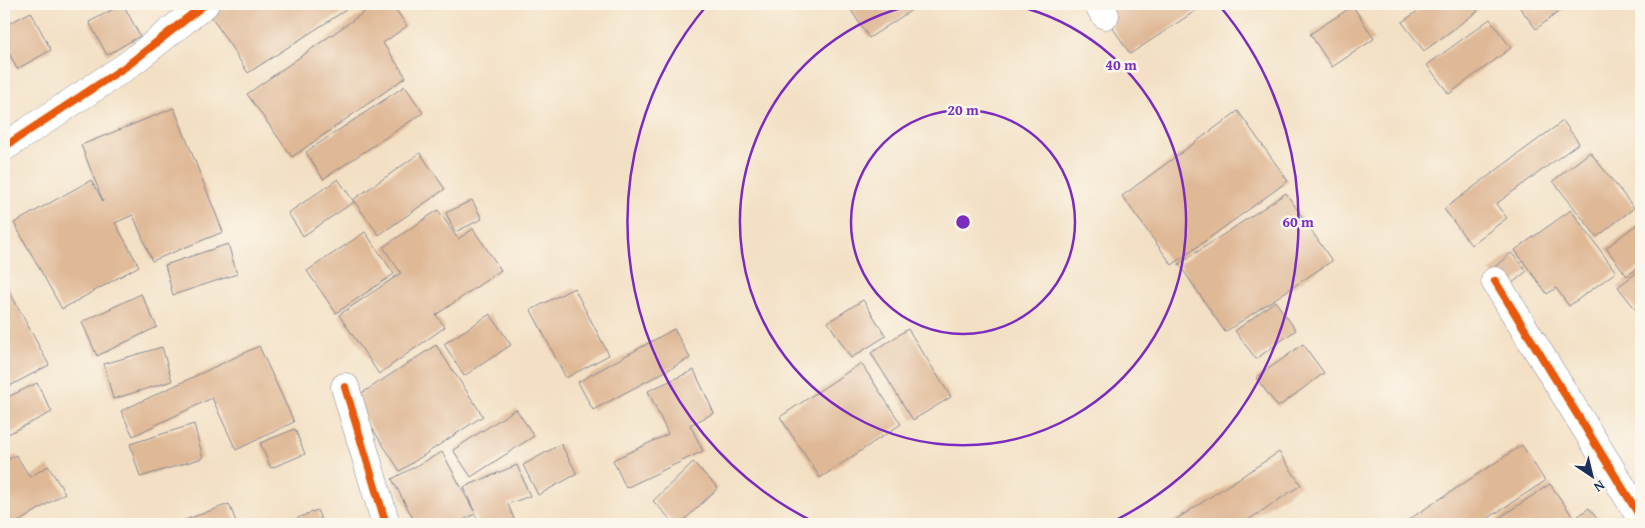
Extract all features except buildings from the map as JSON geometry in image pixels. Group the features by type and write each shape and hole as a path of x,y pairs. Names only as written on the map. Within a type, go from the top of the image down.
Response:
{"street":[{"path":"4,147 128,65 205,4"},
{"path":"1495,282 1641,518"},
{"path":"345,387 386,524"}],"cycle path":[{"path":"4,147 128,65 205,4"},
{"path":"1495,281 1641,518"},
{"path":"345,387 386,524"}]}
